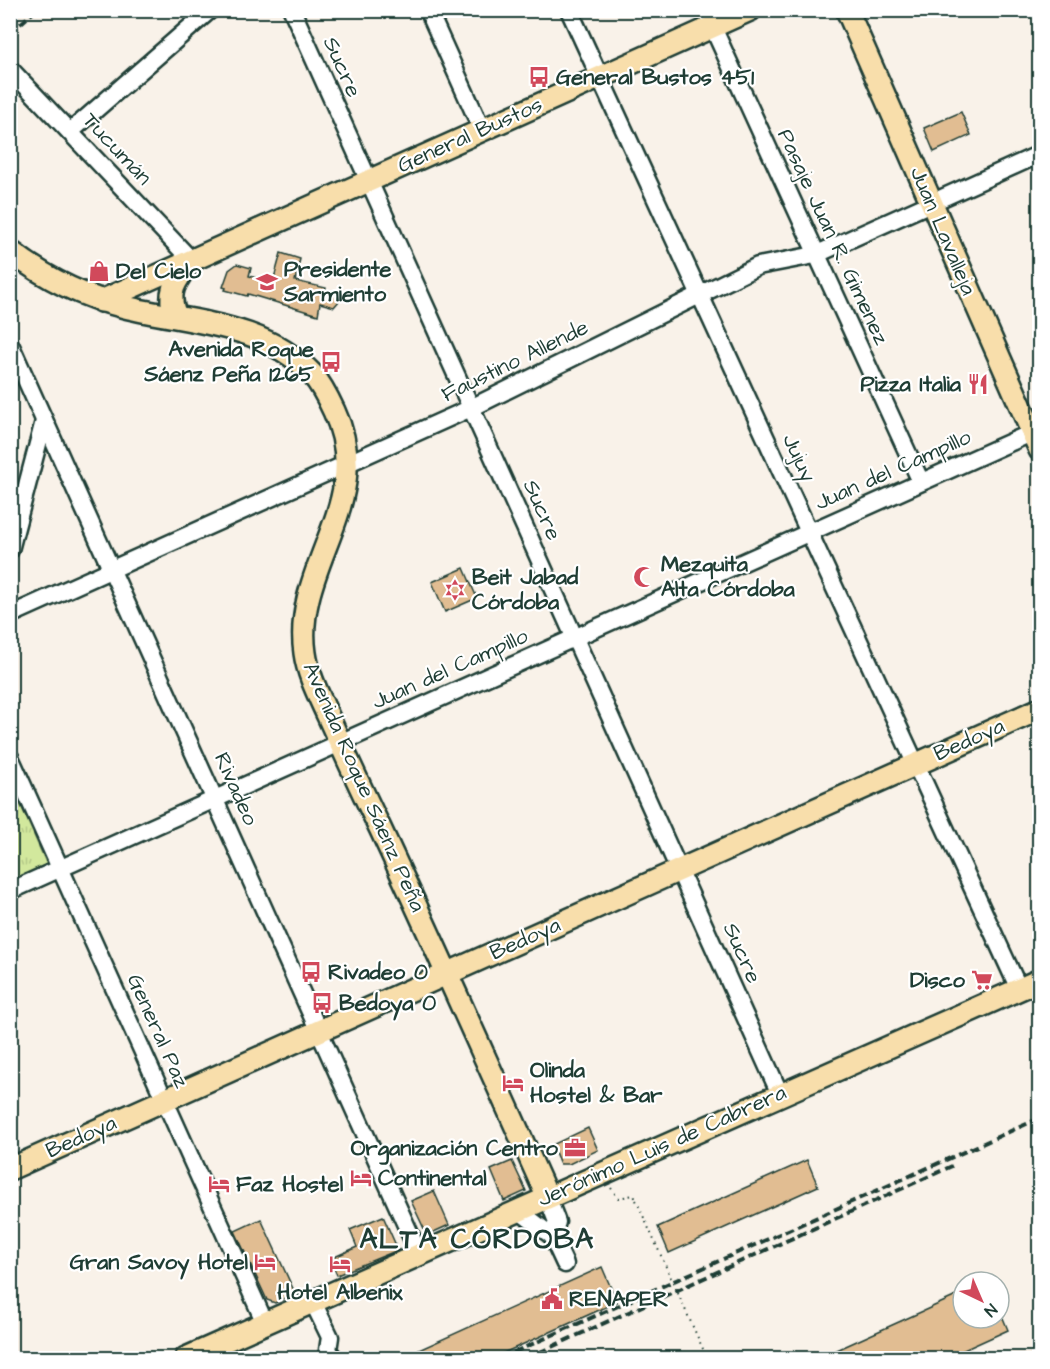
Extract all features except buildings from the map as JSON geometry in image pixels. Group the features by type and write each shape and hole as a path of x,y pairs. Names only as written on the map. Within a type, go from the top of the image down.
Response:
{"main road":[{"name":"General Bustos","path":"101,301 600,78 709,19 750,10"},
{"name":"Juan Lavalleja","path":"847,10 930,204 1037,437"},
{"name":"Avenida Roque Sáenz Peña","path":"10,251 52,279 101,301 225,326 263,339 293,356 315,377 328,399 342,428 348,463 340,511 315,575 304,631 305,655 340,743 448,973 547,1196"},
{"name":"General Bustos","path":"176,316 172,306 173,284 191,260"},
{"name":"Bedoya","path":"10,1169 1040,709"},
{"name":"Jerónimo Luis de Cabrera","path":"186,1359 547,1196 1040,980"}],"street":[{"path":"70,132 210,10"},
{"name":"Sucre","path":"292,10 780,1094"},
{"path":"428,10 482,130"},
{"name":"Jujuy","path":"569,10 698,295 1019,989"},
{"name":"Pasaje Juan R. Gimenez","path":"709,19 815,255 921,482"},
{"name":"Tucumán","path":"10,69 191,260"},
{"name":"Faustino Allende","path":"10,615 471,408 758,266 815,255 1040,154"},
{"name":"Rivadeo","path":"10,344 419,1254"},
{"path":"10,550 44,421"},
{"name":"Juan del Campillo","path":"10,891 921,482 1037,437"},
{"name":"General Paz","path":"10,757 266,1323"},
{"path":"547,1196 557,1222 552,1236"},
{"path":"518,1210 552,1236 565,1264"},
{"path":"313,1302 330,1337 328,1350 334,1359"}],"path":[{"path":"603,1172 618,1198 634,1195 707,1359"}],"green space":[{"path":"11,783 47,865 10,882"}],"railway":[{"path":"10,33 36,10"},
{"path":"501,1358 1040,1118"},
{"path":"527,1358 952,1166"}],"place":[{"name":"General Bustos 451","path":"539,77"},
{"name":"Del Cielo","path":"99,271"},
{"name":"Presidente Sarmiento","path":"267,282"},
{"name":"Avenida Roque Sáenz Peña 1265","path":"331,362"},
{"name":"Pizza Italia","path":"978,384"},
{"name":"Mezquita Alta Córdoba","path":"644,577"},
{"name":"Beit Jabad Córdoba","path":"455,590"},
{"name":"Rivadeo 0","path":"311,972"},
{"name":"Disco","path":"982,980"},
{"name":"Bedoya 0","path":"322,1003"},
{"name":"Olinda Hostel & Bar","path":"513,1083"},
{"name":"Organización Centro","path":"575,1148"},
{"name":"Continental","path":"361,1178"},
{"name":"Faz Hostel","path":"219,1184"},
{"name":"Gran Savoy Hotel","path":"265,1262"},
{"name":"Hotel Albenix","path":"340,1264"},
{"name":"RENAPER","path":"552,1299"}],"district":[{"name":"ALTA CÓRDOBA","path":"477,1239"}]}
